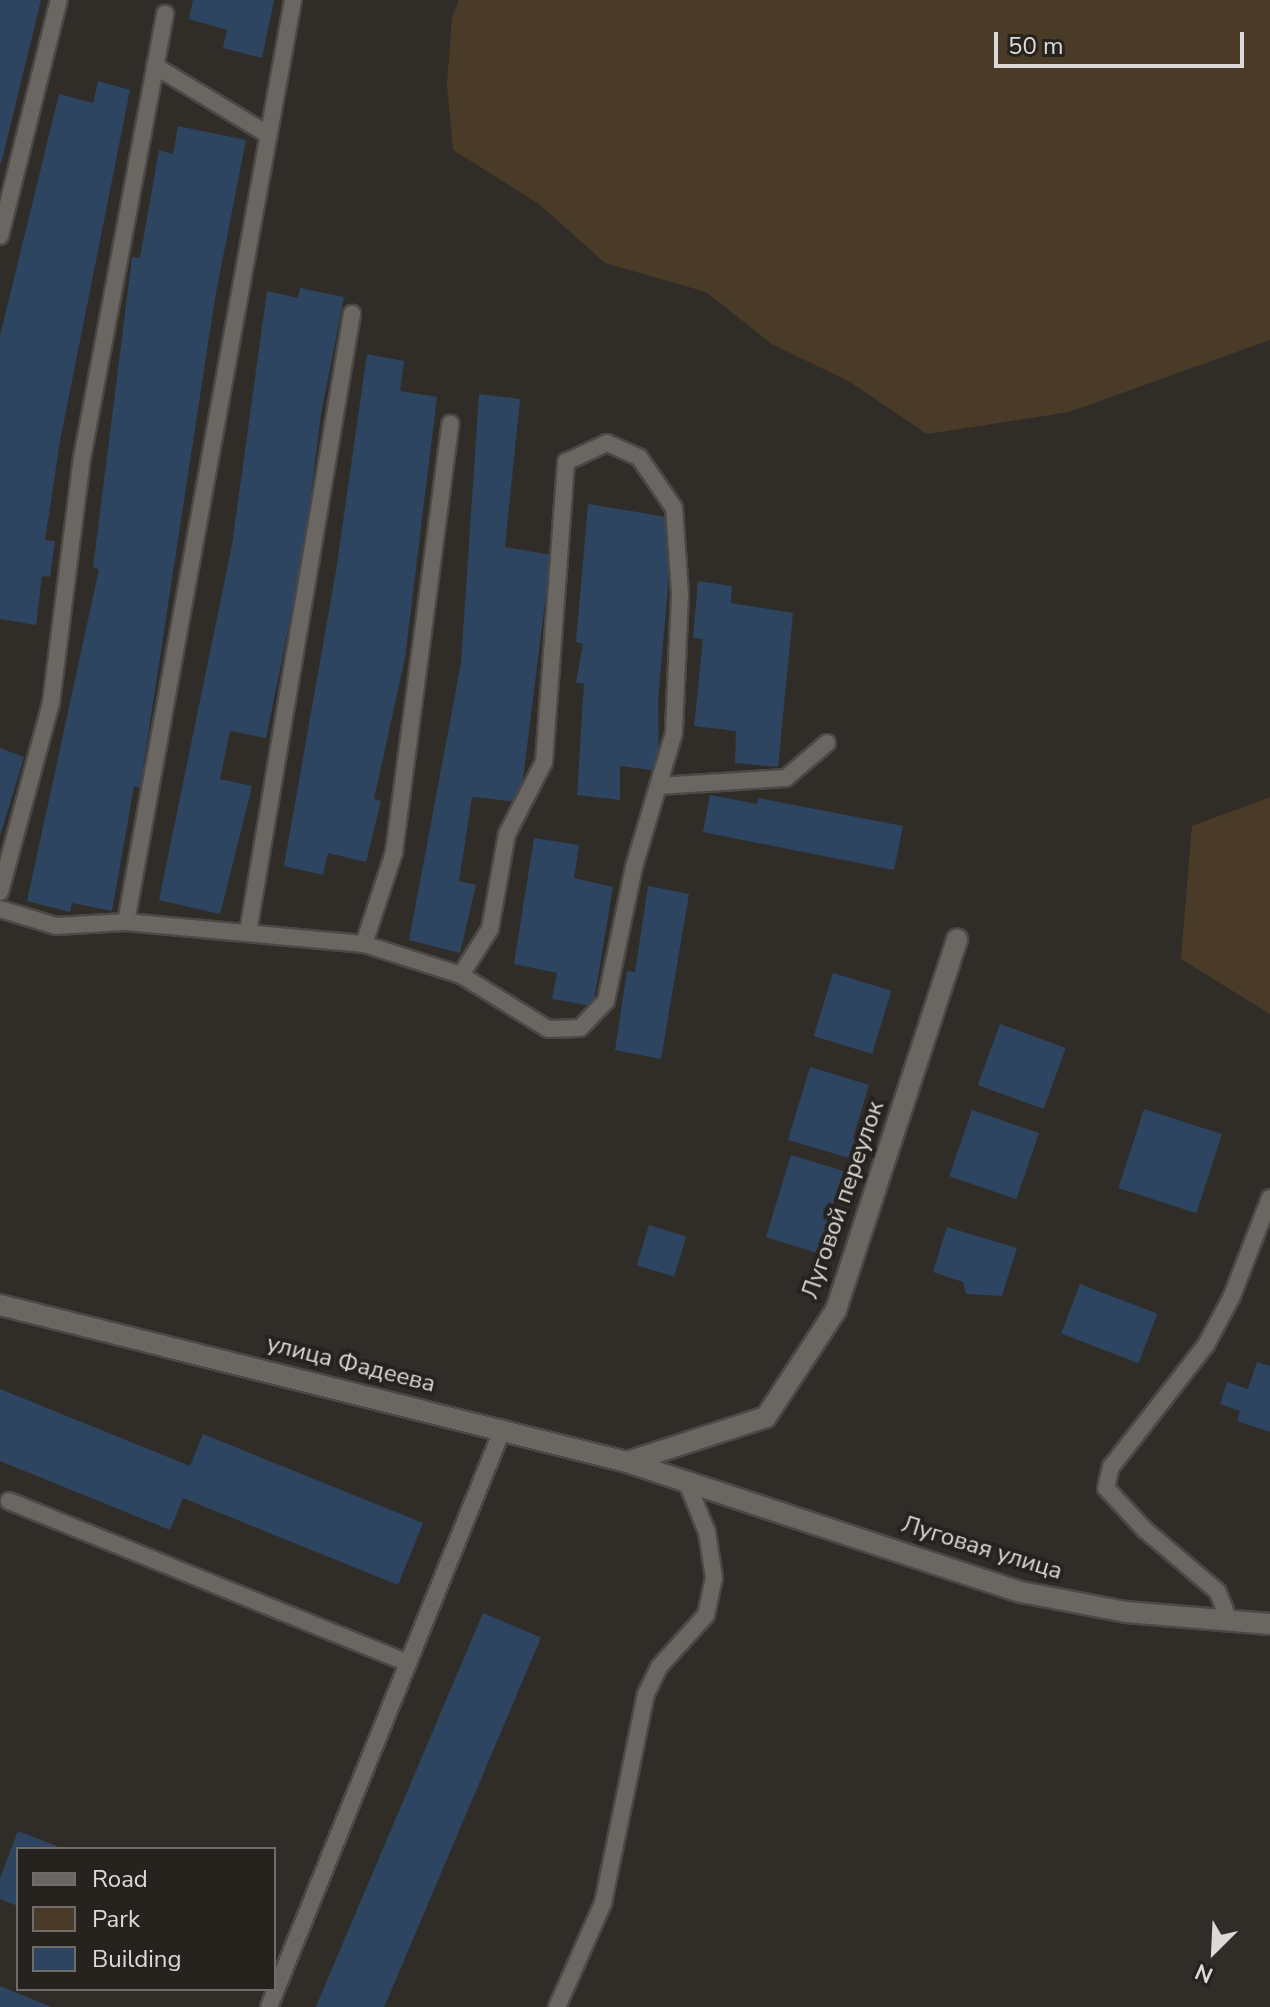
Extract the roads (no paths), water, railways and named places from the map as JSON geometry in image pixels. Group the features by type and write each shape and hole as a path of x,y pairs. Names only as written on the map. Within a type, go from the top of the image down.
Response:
{"street":[{"name":"Луговой переулок","path":"627,1462 766,1417 836,1310 957,939"},
{"name":"улица Фадеева","path":"0,1305 503,1428 627,1462 687,1483"},
{"name":"Луговая улица","path":"687,1483 1021,1592 1126,1612 1270,1624"}],"lane":[{"path":"0,236 59,0"},
{"path":"126,922 293,0"},
{"path":"0,892 51,703 82,458 165,14"},
{"path":"155,66 269,135"},
{"path":"248,932 352,314"},
{"path":"364,944 394,852 450,424"},
{"path":"0,909 56,926 126,922 364,944 461,975 548,1029 580,1028 606,1001 634,867 674,733 680,594 674,508 639,457 607,443 566,462 544,762 507,834 490,929 461,975"},
{"path":"658,786 786,778 827,743"},
{"path":"1229,1620 1217,1591 1145,1530 1106,1488 1111,1467 1206,1345 1232,1296 1270,1198"},
{"path":"276,1990 503,1428"},
{"path":"557,2007 603,1903 646,1694 659,1667 706,1615 714,1578 707,1532 687,1483"},
{"path":"9,1501 408,1663"}]}
